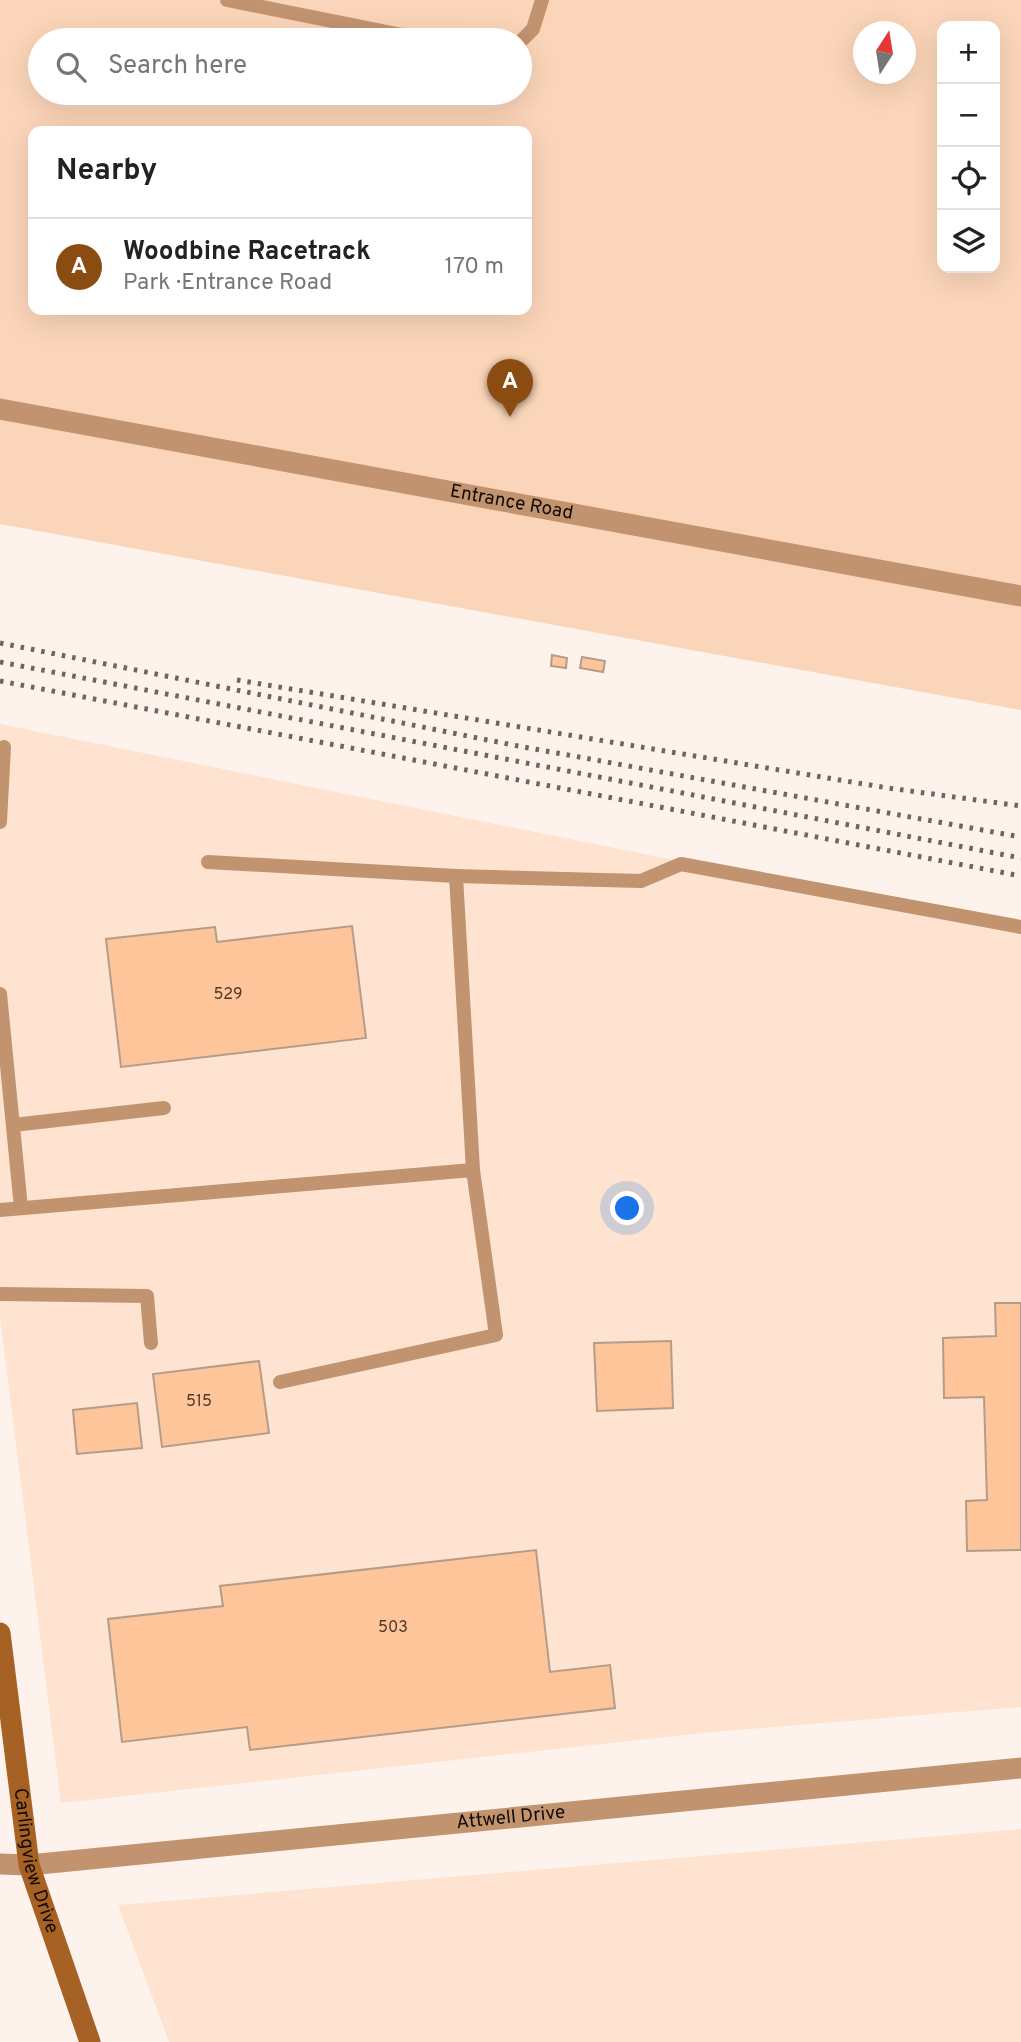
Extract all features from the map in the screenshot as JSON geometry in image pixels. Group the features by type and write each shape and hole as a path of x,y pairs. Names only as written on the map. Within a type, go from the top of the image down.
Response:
{"street":[{"name":"Entrance Road","path":"0,409 1021,596"},
{"name":"Carlingview Drive","path":"0,1633 29,1865 90,2042"},
{"name":"Attwell Drive","path":"0,1864 29,1865 1021,1768"}],"lane":[{"path":"227,0 367,28"},
{"path":"532,31 542,0"},
{"path":"0,822 4,747"},
{"path":"208,862 456,876 641,881 681,864 1021,927"},
{"path":"280,1382 496,1335 473,1170 456,876"},
{"path":"0,994 22,1208"},
{"path":"13,1125 164,1108"},
{"path":"0,1210 473,1170"},
{"path":"0,1294 147,1296 151,1343"}],"shaded area":[{"path":"0,0 1021,0 1021,710 0,524"},
{"path":"0,724 1021,930 1021,1707 713,1732 61,1803 0,1318"},
{"path":"1021,1829 1021,2042 169,2042 118,1905"}],"building":[{"path":"552,655 567,658 566,668 551,666"},
{"path":"582,657 605,661 603,672 580,668"},
{"path":"352,926 366,1038 121,1067 106,939 215,927 217,942"},
{"path":"995,1303 1021,1303 1021,1550 967,1551 966,1501 987,1500 984,1397 944,1398 943,1338 996,1336"},
{"path":"671,1341 673,1408 597,1411 594,1343"},
{"path":"259,1361 269,1433 162,1447 153,1374"},
{"path":"137,1403 142,1448 77,1454 73,1410"},
{"path":"536,1550 550,1672 610,1665 615,1708 250,1750 247,1727 122,1742 108,1619 223,1606 220,1586"}],"railway":[{"path":"0,643 518,746 1021,837"},
{"path":"0,662 1021,858"},
{"path":"237,680 888,788 1021,806"},
{"path":"0,681 1021,876"}],"place":[{"name":"Woodbine Racetrack","path":"510,417"}]}
